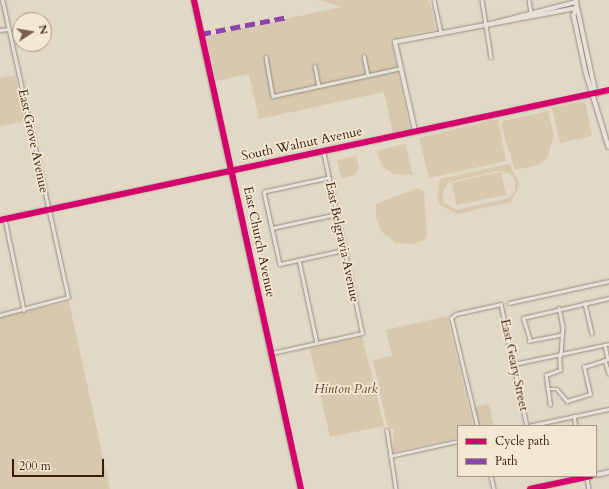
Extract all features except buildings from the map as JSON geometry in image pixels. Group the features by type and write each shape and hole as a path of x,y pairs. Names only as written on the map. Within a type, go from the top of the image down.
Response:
{"street":[{"name":"East Grove Avenue","path":"2,0 68,300 24,310"},
{"name":"East Church Avenue","path":"194,0 301,489"},
{"path":"434,0 441,32"},
{"path":"482,0 491,57"},
{"path":"529,0 531,12"},
{"path":"563,5 565,0"},
{"path":"487,25 576,1 577,8 574,15 581,54 609,147"},
{"path":"415,131 395,42 441,32 577,8"},
{"path":"0,30 8,28"},
{"path":"364,56 368,74"},
{"path":"266,57 273,96 401,68"},
{"path":"315,66 319,86"},
{"name":"South Walnut Avenue","path":"1,219 609,90"},
{"name":"East Belgravia Avenue","path":"317,343 362,333 323,151"},
{"path":"329,178 264,192 280,264 344,250"},
{"path":"272,228 337,214"},
{"path":"0,315 24,310 1,219"},
{"path":"272,353 317,343 299,260"},
{"path":"509,303 609,281"},
{"path":"562,335 530,341 523,318 559,308 609,298"},
{"path":"586,302 592,333"},
{"name":"East Geary Street","path":"476,425 452,316 501,304 528,425"},
{"path":"550,405 546,375 560,370 562,335 559,308"},
{"path":"514,364 607,345 609,373"},
{"path":"547,389 557,389 564,400 590,394 584,367 608,359"},
{"path":"533,425 609,409"},
{"path":"574,416 576,425"},
{"path":"387,430 396,489"},
{"path":"390,456 457,441"},
{"path":"597,475 609,472"},
{"path":"491,477 494,489"},
{"path":"530,489 587,477 589,489"}],"green space":[{"path":"318,0 429,0 436,29 391,39 410,129 393,133 384,92 259,119 249,74 216,81 206,36 341,7"},
{"path":"15,75 25,121 0,126 0,78"},
{"path":"585,101 592,136 560,143 552,108"},
{"path":"548,111 554,136 547,158 537,165 515,170 501,125 503,121"},
{"path":"498,119 506,161 429,178 419,138"},
{"path":"405,144 413,175 394,174 383,167 376,151"},
{"path":"356,156 359,168 355,175 341,178 337,160"},
{"path":"509,164 520,184 511,202 457,214 440,205 437,196 440,179","holes":["498,171 509,173 515,180 515,191 509,198 457,210 444,203 442,193 449,182"]},
{"path":"501,172 506,195 456,205 452,183"},
{"path":"418,188 424,192 427,235 423,241 412,244 396,243 382,232 376,217 376,204"},
{"path":"69,302 110,489 0,489 0,317"},
{"path":"447,316 473,425 457,425 457,438 393,452 394,431 387,425 373,360 392,356 386,330"},
{"name":"Hinton Park","path":"362,336 384,426 330,437 310,349"},
{"path":"489,404 494,425 480,425 474,407"}],"marked path":[{"path":"201,34 288,17"}],"cycle path":[{"path":"194,0 301,489"},
{"path":"0,220 609,90"},
{"path":"530,489 586,477"}]}
